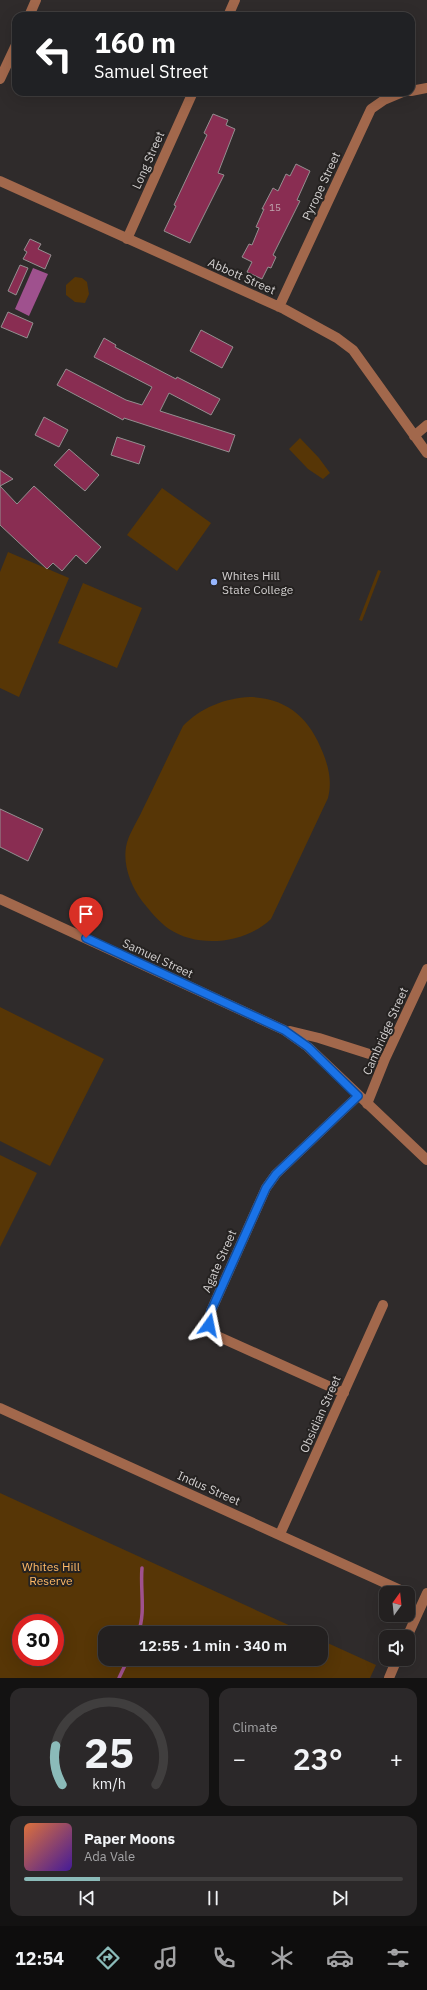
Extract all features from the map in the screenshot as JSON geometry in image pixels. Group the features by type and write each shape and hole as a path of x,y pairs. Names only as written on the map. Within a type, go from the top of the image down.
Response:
{"street":[{"path":"31,12 36,0"},
{"path":"230,12 235,0"},
{"path":"0,80 12,54"},
{"path":"415,90 427,88"},
{"name":"Long Street","path":"127,239 191,96"},
{"name":"Pyrope Street","path":"279,307 371,109 384,100 394,96"},
{"name":"Abbott Street","path":"0,181 279,307 337,338 353,350 427,453"},
{"path":"414,436 427,425"},
{"name":"Samuel Street","path":"0,899 284,1030 308,1047 427,1160"},
{"name":"Cambridge Street","path":"367,1104 385,1059 427,968"},
{"name":"Samuel Street","path":"284,1030 319,1038 385,1059"},
{"name":"Agate Street","path":"344,1393 215,1335 209,1325 211,1311 266,1188 276,1174 358,1096"},
{"name":"Obsidian Street","path":"280,1534 382,1305"},
{"name":"Indus Street","path":"0,1408 393,1586"},
{"name":"Indus Street","path":"415,1595 425,1597"},
{"path":"410,1630 425,1597"},
{"path":"389,1678 394,1666"}],"green space":[{"path":"75,277 82,278 87,282 89,294 85,303 75,302 66,295 66,285"},
{"path":"300,438 319,458 330,473 323,479 308,469 289,449"},
{"path":"162,488 211,523 177,571 127,535"},
{"path":"8,552 69,578 19,697 0,688 0,572"},
{"path":"378,570 381,571 362,621 359,620"},
{"path":"83,583 142,608 117,668 58,643"},
{"path":"250,697 276,701 286,706 296,713 311,730 318,741 327,764 330,781 328,798 271,919 249,934 236,938 208,941 194,939 169,929 158,920 142,901 134,889 129,876 125,854 127,842 183,726 197,714 214,705 231,699"},
{"path":"0,1007 104,1059 50,1166 0,1141"},
{"path":"0,1155 37,1173 0,1247"},
{"name":"Whites Hill Reserve","path":"0,1493 291,1626 98,1626 98,1666 328,1666 328,1643 376,1665 370,1678 0,1678"}],"shaded area":[{"path":"33,268 48,274 29,316 15,309"}],"building":[{"path":"213,114 228,120 226,125 235,129 218,173 224,175 190,243 164,231 176,206 174,205 207,135 204,133"},
{"path":"296,164 310,171 297,200 300,201 273,255 276,257 271,268 268,267 262,279 247,272 252,262 242,257 249,244 252,245 259,228 256,227 264,209 262,209 273,188 278,191 286,174 290,176"},
{"path":"30,239 41,244 38,249 51,255 45,269 23,259 27,252 24,250"},
{"path":"20,265 28,268 16,295 8,291"},
{"path":"8,312 33,323 27,338 1,327"},
{"path":"201,330 233,347 222,368 190,351"},
{"path":"104,338 116,345 115,347 176,379 177,377 220,399 211,415 169,393 160,411 235,435 229,452 124,418 123,420 57,385 66,369 126,400 142,405 152,387 94,357"},
{"path":"44,417 68,430 59,447 35,435"},
{"path":"117,437 145,446 139,464 111,455"},
{"path":"69,449 99,475 85,491 54,465"},
{"path":"0,470 13,479 0,486"},
{"path":"0,486 17,504 34,486 101,547 86,564 76,555 62,571 53,563 47,569 0,525"},
{"path":"0,809 43,829 28,861 0,847"}],"waterway":[{"path":"140,1626 142,1618 142,1568"},
{"path":"119,1678 125,1666"}],"place":[{"name":"Whites Hill State College","path":"214,582"}],"route":[{"path":"86,938 284,1030 308,1047 358,1096 276,1174 266,1188 211,1311 209,1325"}]}
